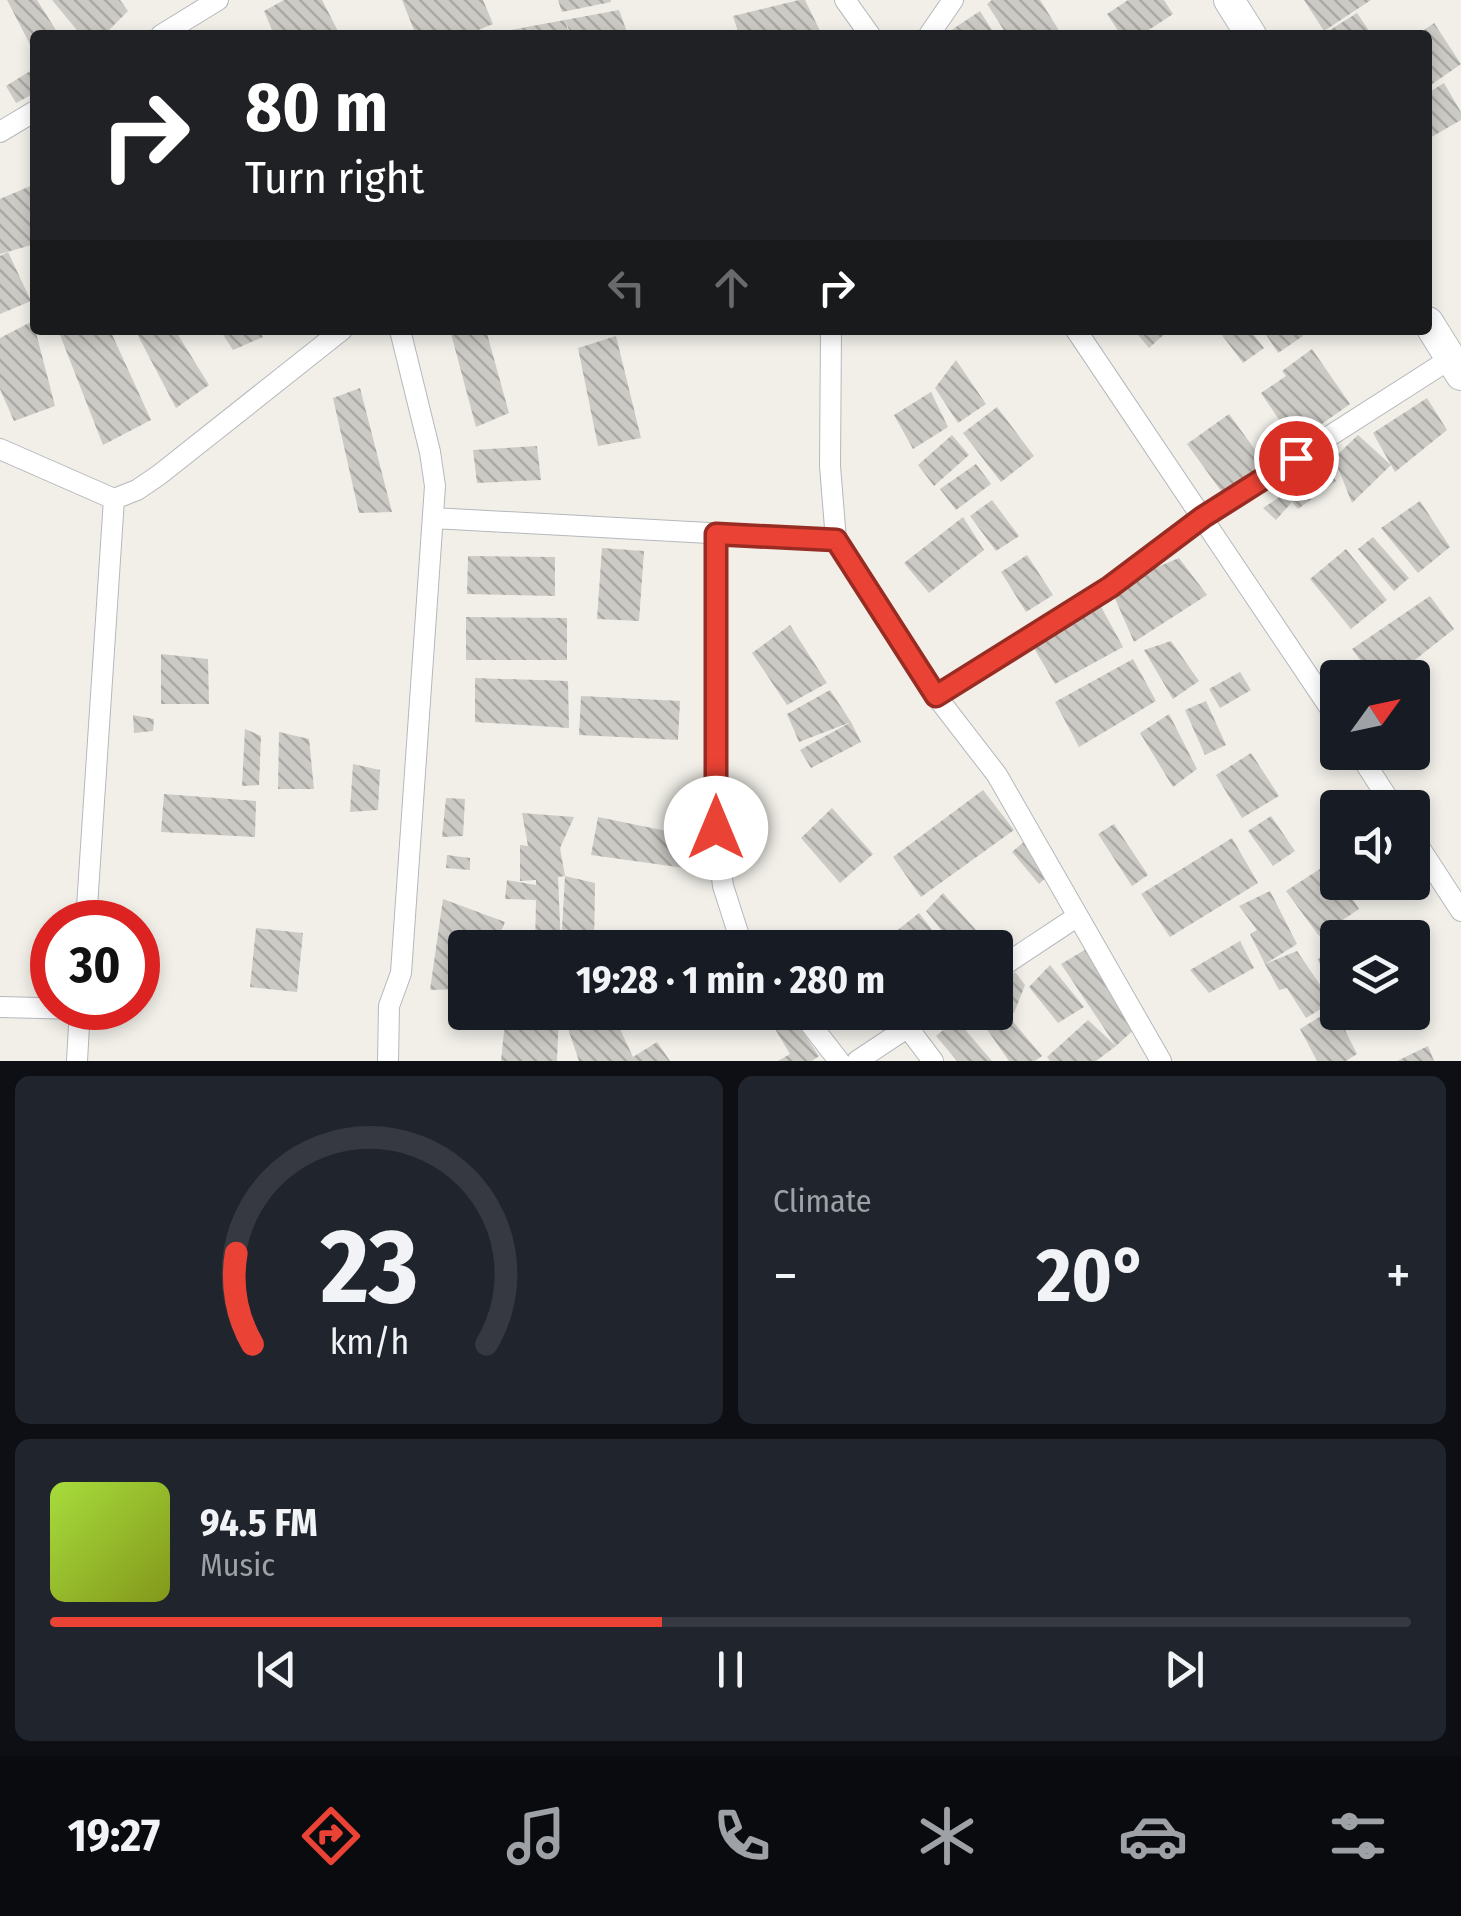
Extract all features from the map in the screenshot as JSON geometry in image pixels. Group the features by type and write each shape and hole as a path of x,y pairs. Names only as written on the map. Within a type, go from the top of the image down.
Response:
{"street":[{"path":"170,30 218,0"},
{"path":"845,0 866,30"},
{"path":"932,30 953,0"},
{"path":"1229,0 1248,30"},
{"path":"0,132 30,114"},
{"path":"936,696 1110,587 1203,517 1456,367 1432,328"},
{"path":"0,450 114,499 137,490 158,475 336,335"},
{"path":"388,1061 389,1006 401,973 434,486 430,452 401,335"},
{"path":"830,335 830,466 836,540 936,696 997,776 1160,1061"},
{"path":"1079,335 1320,693"},
{"path":"87,900 114,499"},
{"path":"433,518 836,540"},
{"path":"716,534 716,828 723,886 736,930"},
{"path":"1430,863 1461,910"},
{"path":"1013,958 1078,916"},
{"path":"0,1006 30,1007"},
{"path":"77,1061 79,1030"},
{"path":"815,1030 838,1061"},
{"path":"858,1061 905,1030"},
{"path":"910,1030 933,1061"}],"building":[{"path":"7,0 37,0 56,30 30,30 30,44"},
{"path":"52,0 120,0 128,11 109,30 77,30"},
{"path":"284,0 322,0 337,30 272,30 264,11"},
{"path":"402,0 483,0 493,24 478,30 414,30"},
{"path":"558,0 611,0 611,2 562,12"},
{"path":"805,0 820,30 737,30 733,16"},
{"path":"992,0 1040,0 1059,30 1004,30 987,4"},
{"path":"1128,0 1164,0 1173,14 1149,30 1118,30 1107,14"},
{"path":"1304,0 1371,0 1326,30"},
{"path":"619,10 626,30 569,30 565,20 568,30 510,30"},
{"path":"980,11 992,30 952,30"},
{"path":"1357,13 1369,30 1330,30"},
{"path":"1434,23 1461,64 1432,84 1432,30 1424,30"},
{"path":"30,71 30,96 16,103 6,86"},
{"path":"1444,83 1461,112 1461,120 1432,137 1432,90"},
{"path":"30,186 30,245 0,254 0,199"},
{"path":"8,252 30,301 0,314 0,256"},
{"path":"30,323 30,335 37,335 55,406 14,421 0,389 0,338"},
{"path":"60,335 112,335 151,420 103,445"},
{"path":"138,335 178,335 209,385 176,408"},
{"path":"223,335 263,337 233,350"},
{"path":"451,335 487,335 509,413 476,427"},
{"path":"1138,335 1163,335 1149,348"},
{"path":"1222,335 1254,335 1264,348 1243,363"},
{"path":"1266,335 1302,335 1303,336 1278,353"},
{"path":"616,336 641,438 598,446 578,348"},
{"path":"1312,349 1350,404 1295,443 1261,393 1286,376 1282,371"},
{"path":"956,360 986,404 958,423 935,388"},
{"path":"360,388 392,512 359,513 333,398"},
{"path":"931,392 948,427 913,449 894,415"},
{"path":"1427,398 1447,430 1395,472 1373,433"},
{"path":"997,407 1034,456 1001,482 963,433"},
{"path":"1229,414 1266,465 1224,495 1187,444"},
{"path":"952,435 969,455 934,486 918,465"},
{"path":"1358,435 1391,465 1352,503 1334,458"},
{"path":"537,446 541,480 477,483 473,450"},
{"path":"976,464 991,484 956,510 940,489"},
{"path":"1326,467 1336,481 1298,509 1288,495"},
{"path":"1284,494 1292,502 1276,520 1263,508"},
{"path":"992,500 1019,536 996,551 970,516"},
{"path":"1420,501 1450,547 1418,573 1381,528"},
{"path":"963,517 984,550 929,593 904,563"},
{"path":"1373,537 1409,578 1394,591 1358,549"},
{"path":"602,548 644,551 639,621 597,619"},
{"path":"1346,549 1387,600 1351,629 1310,579"},
{"path":"1027,555 1053,595 1026,612 1001,572"},
{"path":"468,556 555,557 555,596 467,594"},
{"path":"1179,558 1207,595 1134,642 1110,587"},
{"path":"1430,596 1454,629 1415,660 1360,660 1352,649"},
{"path":"1100,605 1123,647 1055,684 1034,648"},
{"path":"466,617 567,618 567,660 466,660"},
{"path":"790,625 827,683 787,705 752,653"},
{"path":"1171,641 1199,681 1173,699 1144,650"},
{"path":"161,654 208,659 209,704 161,704"},
{"path":"1133,659 1156,701 1079,747 1055,702"},
{"path":"1240,672 1251,690 1220,708 1209,689"},
{"path":"475,678 568,681 569,728 475,722"},
{"path":"830,690 851,722 799,742 787,714"},
{"path":"581,696 680,701 678,740 579,735"},
{"path":"1206,701 1226,745 1205,755 1185,710"},
{"path":"1169,714 1197,769 1173,787 1140,733"},
{"path":"133,715 154,719 153,731 134,733"},
{"path":"851,722 861,742 811,768 800,750"},
{"path":"245,729 261,736 259,785 242,786"},
{"path":"279,732 309,739 314,789 278,789"},
{"path":"1251,753 1279,796 1242,818 1216,775"},
{"path":"353,764 380,770 378,810 350,812"},
{"path":"983,790 1014,830 921,897 893,857"},
{"path":"164,794 256,801 255,837 161,832"},
{"path":"446,798 465,799 463,836 442,837"},
{"path":"832,808 873,854 840,883 801,838"},
{"path":"522,813 574,817 560,848 565,876 558,877 560,930 535,930 536,900 505,899 507,880 536,885 536,880 520,881 520,845 528,846"},
{"path":"1271,816 1295,851 1273,866 1248,831"},
{"path":"598,817 701,838 692,869 591,855"},
{"path":"1114,824 1148,875 1132,886 1098,834"},
{"path":"1232,838 1258,883 1170,937 1141,894"},
{"path":"1026,840 1052,872 1039,884 1012,852"},
{"path":"447,855 470,858 470,870 446,868"},
{"path":"1320,869 1320,900 1353,900 1359,909 1343,920 1320,920 1319,936 1286,891"},
{"path":"565,876 595,883 594,930 562,930"},
{"path":"1270,891 1297,944 1265,964 1250,934 1257,930 1239,906"},
{"path":"943,893 976,930 941,930 926,911"},
{"path":"443,899 505,922 502,930 448,930 448,989 430,990"},
{"path":"919,913 932,930 898,930"},
{"path":"256,928 303,933 297,992 250,987"},
{"path":"1240,941 1254,968 1209,993 1190,970"},
{"path":"1088,948 1140,1024 1116,1046 1061,964"},
{"path":"1297,951 1320,985 1320,1009 1306,1018 1287,988 1279,990 1265,964"},
{"path":"1050,965 1084,1007 1058,1023 1029,987"},
{"path":"1013,974 1025,985 1014,1013 1013,1012"},
{"path":"1320,1017 1320,1030 1345,1030 1357,1054 1346,1061 1317,1061 1300,1029"},
{"path":"1088,1020 1116,1046 1096,1061 1050,1061 1047,1057"},
{"path":"1013,1021 1042,1056 1035,1061 1009,1061 987,1030 1013,1030"},
{"path":"504,1030 558,1030 557,1061 501,1061"},
{"path":"568,1030 620,1030 633,1057 657,1042 670,1061 579,1061"},
{"path":"776,1030 801,1030 819,1056 812,1061 778,1061 790,1054"},
{"path":"943,1030 965,1030 992,1061 957,1061 936,1036"},
{"path":"1428,1046 1434,1061 1397,1061"}],"route":[{"path":"716,828 716,534 836,540 936,696 1110,587 1203,517 1296,458"}]}
